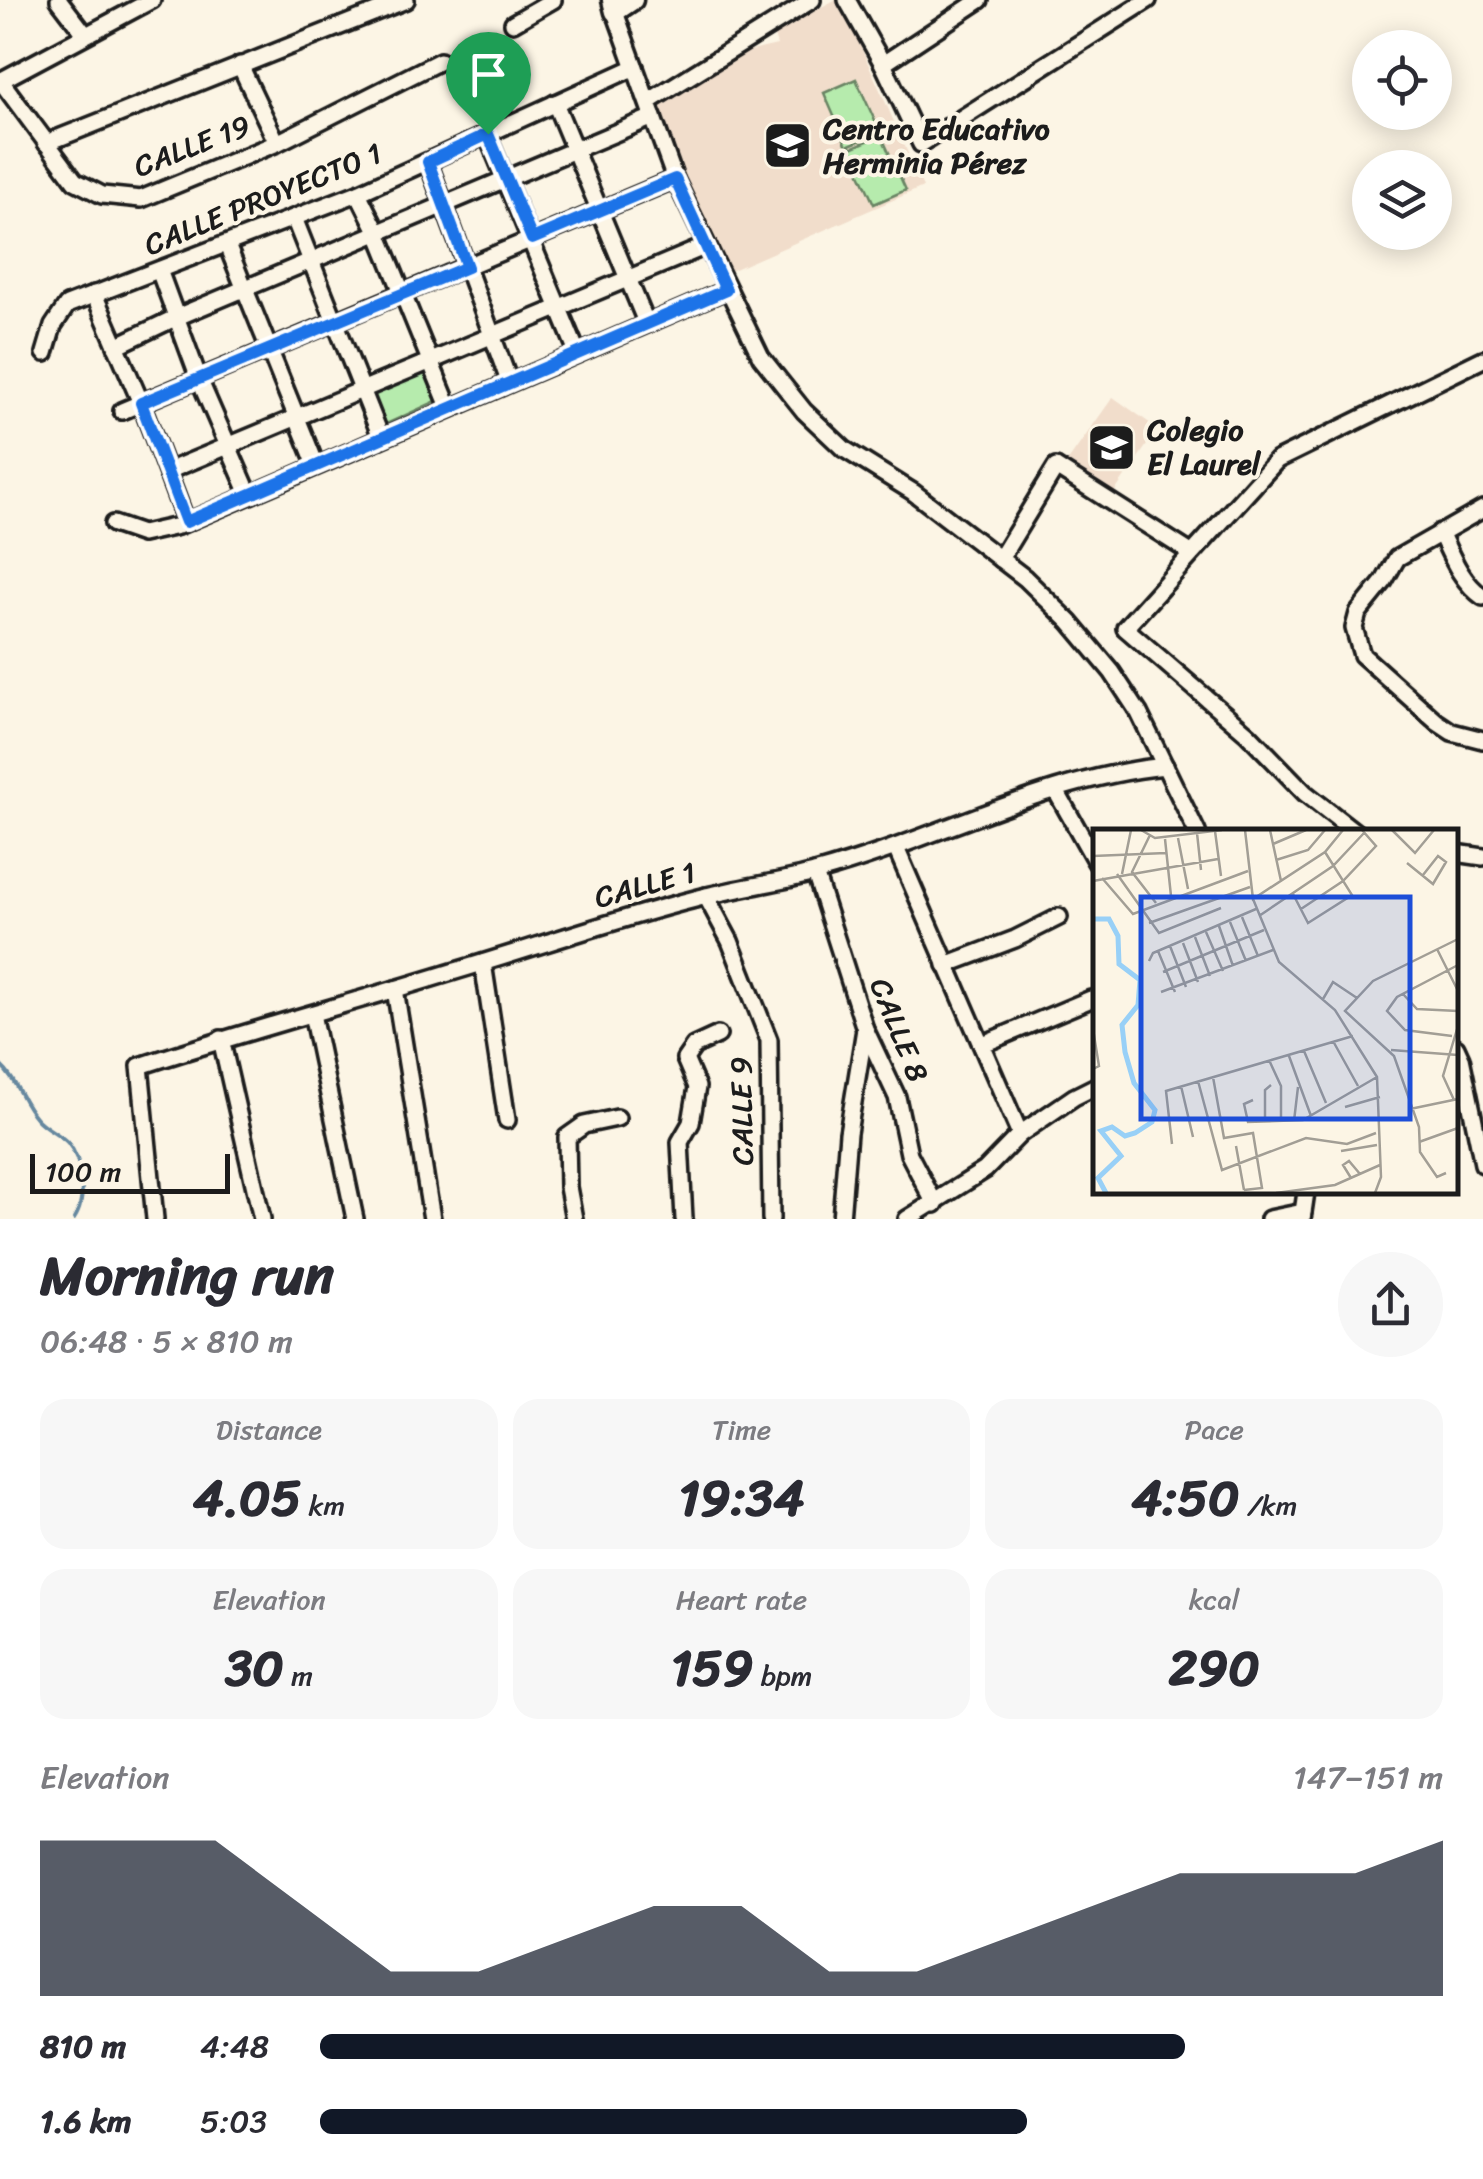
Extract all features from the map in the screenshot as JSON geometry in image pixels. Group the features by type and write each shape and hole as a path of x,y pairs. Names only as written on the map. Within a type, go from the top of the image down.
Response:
{"main road":[{"path":"613,6 634,0"}],"street":[{"path":"59,0 85,34"},
{"path":"0,80 152,0"},
{"path":"46,143 406,0"},
{"path":"512,24 553,0"},
{"path":"116,346 575,150 650,109 812,0"},
{"path":"847,0 884,64 921,144 1148,0"},
{"path":"884,64 980,0"},
{"path":"613,6 675,179 760,357 804,411 844,449 912,492 1000,559 1070,622 1112,672 1139,713 1195,829"},
{"name":"CALLE 19","path":"0,80 75,181 102,195 141,199 277,143 440,62"},
{"path":"240,66 277,143"},
{"name":"CALLE PROYECTO 1","path":"45,353 53,326 67,305 358,193 635,66"},
{"path":"555,103 646,322"},
{"path":"488,134 577,352"},
{"path":"428,162 509,381"},
{"path":"122,411 675,179"},
{"path":"358,193 450,407"},
{"path":"294,218 381,437"},
{"path":"227,245 316,465"},
{"path":"168,471 706,246"},
{"path":"159,270 199,379 248,494"},
{"path":"113,524 142,534 186,522 726,290"},
{"path":"94,294 186,522"},
{"path":"1351,829 1124,628 1277,460 1483,359"},
{"path":"1000,559 1056,467 1190,553"},
{"path":"1483,509 1397,558 1358,614 1356,640 1362,655 1438,722 1452,732 1483,740"},
{"path":"1440,532 1459,571 1483,597"},
{"name":"CALLE 1","path":"155,1219 140,1066 706,896 815,873 1056,790 1124,771 1166,766"},
{"path":"1056,790 1093,857"},
{"path":"896,848 1020,1134"},
{"path":"1458,853 1483,857"},
{"name":"CALLE 8","path":"815,873 865,1029 897,1097 910,1154 935,1204"},
{"name":"CALLE 9","path":"706,896 730,941 769,1040 771,1219"},
{"path":"946,965 1015,939 1059,917"},
{"path":"483,962 507,1120"},
{"path":"395,990 432,1219"},
{"path":"983,1044 1090,999"},
{"path":"312,1014 355,1219"},
{"path":"841,1219 848,1133 865,1029"},
{"path":"684,1219 680,1142 690,1123 697,1087 686,1059 694,1046 718,1036"},
{"path":"221,1039 262,1219"},
{"path":"1458,1051 1483,1164"},
{"path":"906,1219 985,1170 1020,1134 1093,1088"},
{"path":"574,1219 568,1187 567,1137 584,1125 617,1118"},
{"path":"1269,1219 1303,1215"}],"shaded area":[{"name":"Centro Educativo Herminia Pérez","path":"840,0 923,187 726,273 690,196 655,104 743,53 777,45 773,32"},
{"name":"Colegio El Laurel","path":"1113,397 1158,429 1111,497 1065,465"}],"green space":[{"path":"856,79 880,132 847,146 824,93"},
{"path":"881,135 906,190 874,204 849,149"},
{"path":"425,366 441,399 382,426 365,392"}],"waterway":[{"path":"0,1065 36,1118 73,1151 82,1191 74,1219"}],"place":[{"name":"Centro Educativo Herminia Pérez","path":"788,146"},
{"name":"Colegio El Laurel","path":"1112,447"}],"route":[{"path":"488,134 532,239 675,179 726,290 186,522 141,403 467,267 428,162 488,134"}]}
